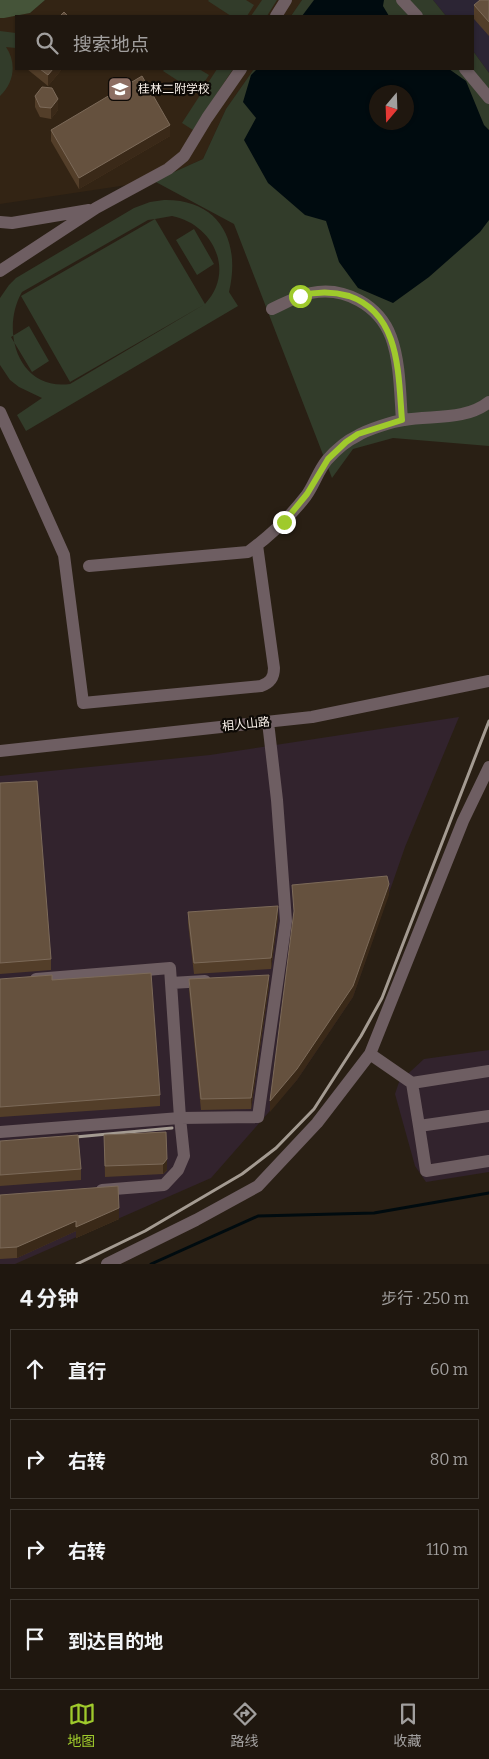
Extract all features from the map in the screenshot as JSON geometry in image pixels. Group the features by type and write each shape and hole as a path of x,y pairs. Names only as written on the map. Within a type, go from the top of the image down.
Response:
{"street":[{"path":"277,15 286,0"},
{"path":"402,0 415,15"},
{"path":"0,271 96,208 168,169 184,156 239,70"},
{"path":"466,70 489,98"},
{"path":"0,222 12,223 96,208"},
{"path":"272,309 306,294 325,292 352,297 372,309 383,320 392,339 402,420"},
{"path":"89,566 248,552 284,522 307,494 328,459 346,442 358,434 402,420 450,416 477,410 489,402"},
{"path":"0,412 64,555 83,703 261,686 268,683 274,675 274,668 257,545"},
{"name":"相人山路","path":"0,751 312,717 489,681"},
{"path":"0,1132 180,1118 258,1117 273,977 286,921 277,800 268,722"},
{"path":"107,1264 196,1220 258,1186 317,1123 370,1054 463,821 489,766"},
{"path":"28,980 170,968 184,1156 178,1170 164,1184 87,1191"},
{"path":"170,983 219,980"},
{"path":"370,1054 412,1083 489,1070"},
{"path":"412,1083 426,1171 489,1162"},
{"path":"419,1126 489,1116"}],"shaded area":[{"name":"桂林二附学校","path":"45,0 302,0 292,15 18,15 30,13"},
{"path":"314,0 384,0 383,6 388,15 303,15"},
{"path":"433,0 489,0 489,73 474,52 474,15 445,15"},
{"name":"桂林二附学校","path":"15,16 15,70 253,70 226,109 203,159 154,181 0,204 0,18"},
{"path":"256,70 450,70 466,81 484,125 489,130 489,220 480,232 429,277 393,303 358,288 339,262 326,221 305,215 268,183 244,140 256,118 243,102 251,75"},
{"path":"459,717 405,847 353,997 297,1080 211,1178 15,1264 0,1264 0,776 210,755"},
{"path":"489,1050 489,1172 426,1182 415,1166 395,1094 399,1082 424,1059"}],"green space":[{"path":"0,0 45,0 30,13 0,18"},
{"path":"246,0 254,5 248,15 229,15 208,1"},
{"path":"262,0 277,0 268,15 252,15"},
{"path":"302,0 433,0 445,15 292,15"},
{"path":"0,31 15,33 15,48 6,47 13,66 11,79 0,96"},
{"path":"474,52 489,73 489,446 393,438 353,449 332,478 234,224 154,181 203,159 226,109 253,70 474,70"},
{"path":"201,70 209,75 197,93 163,71"},
{"path":"216,70 232,70 193,130 182,123"},
{"path":"164,200 183,202 199,207 212,215 222,227 228,241 232,256 229,292 238,306 26,431 17,415 42,398 19,387 10,380 0,365 0,298 16,278 134,208 150,202","holes":["172,216 199,228 209,239 216,251 219,277 214,291 205,304 70,384 52,384 37,378 26,368 18,355 14,340 13,323 16,307 22,292 148,220"]},
{"path":"155,219 205,304 70,382 21,296"},
{"path":"194,229 214,264 197,275 176,240"},
{"path":"29,326 49,361 32,372 11,337"}],"building":[{"path":"480,0 489,0 489,22 474,5"},
{"path":"41,70 52,70 48,75"},
{"path":"142,76 170,125 79,178 51,130"},
{"path":"42,87 52,88 58,99 51,108 40,107 35,96"},
{"path":"37,781 51,959 0,963 0,783"},
{"path":"387,876 389,884 353,986 297,1069 270,1101 294,911 292,885"},
{"path":"278,906 271,958 194,963 188,912"},
{"path":"151,973 160,1095 0,1107 0,979 52,975 52,980"},
{"path":"269,975 251,1098 201,1099 189,979"},
{"path":"166,1132 167,1159 163,1164 105,1166 104,1135"},
{"path":"78,1135 81,1169 0,1175 0,1141"},
{"path":"118,1186 119,1208 76,1227 76,1221 17,1247 0,1248 0,1195"}],"waterway":[{"path":"151,1264 258,1216 374,1213 489,1193"}],"railway":[{"path":"77,1264 145,1231 242,1174 276,1148 314,1109 361,1036 382,998 489,721"},
{"path":"65,1138 172,1128"}],"place":[{"name":"桂林二附学校","path":"120,89"}],"route":[{"path":"284,522 307,494 328,459 346,442 358,434 402,420 392,339 383,320 367,304 352,297 325,292 300,296"}]}
